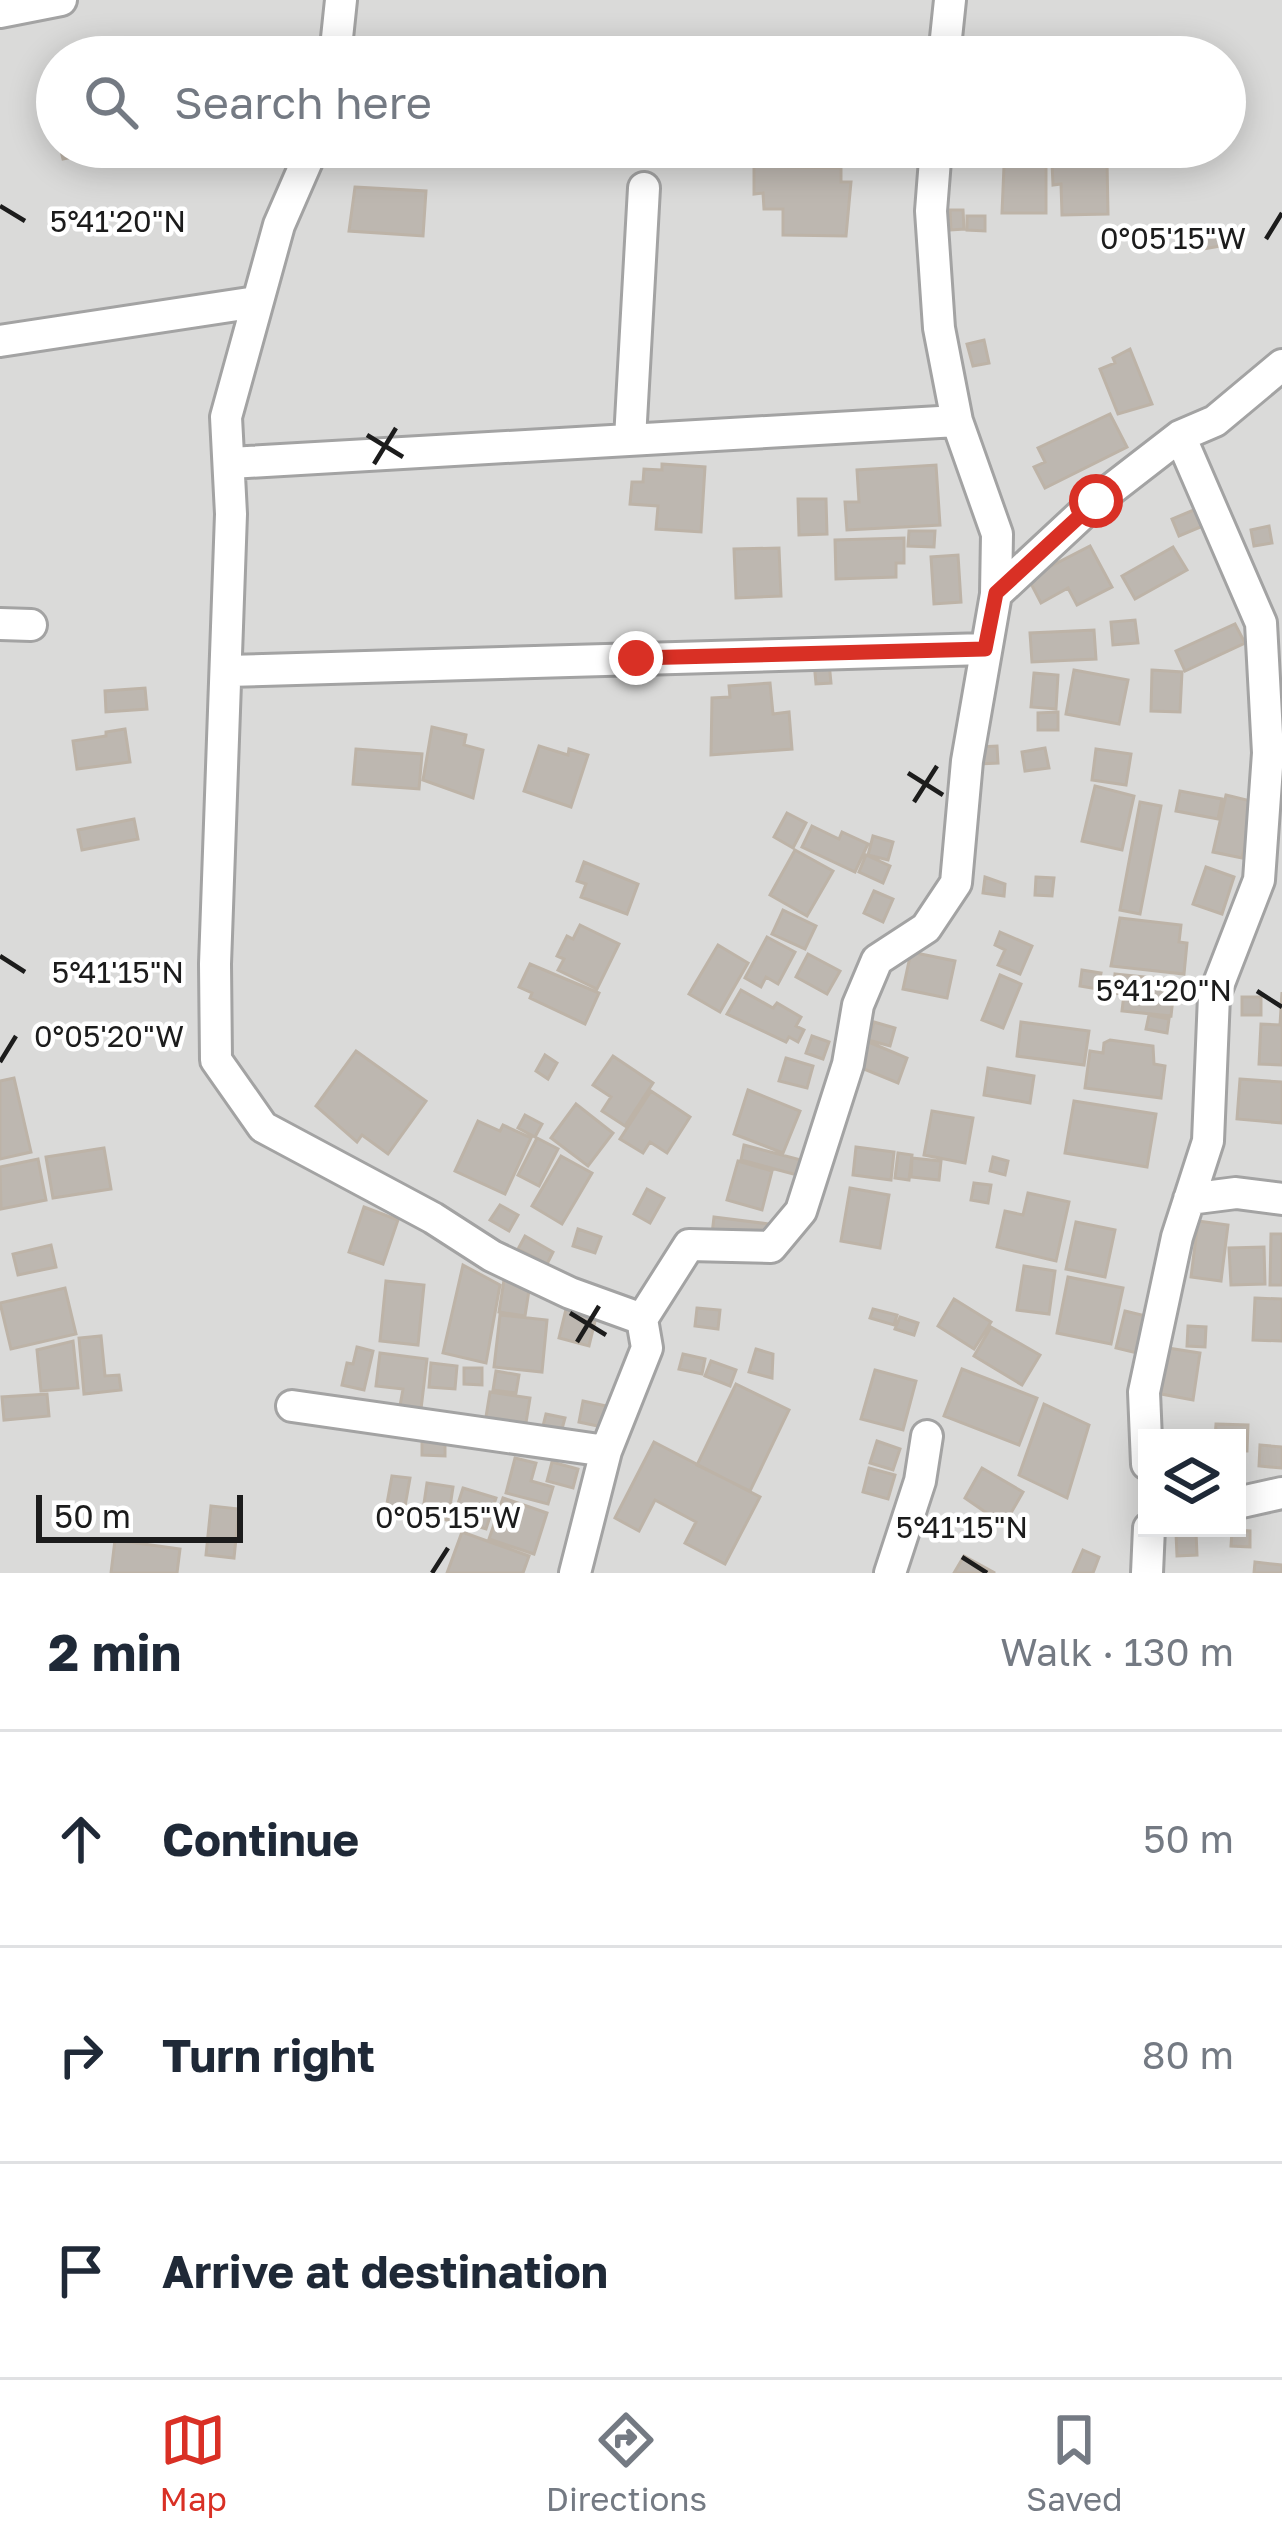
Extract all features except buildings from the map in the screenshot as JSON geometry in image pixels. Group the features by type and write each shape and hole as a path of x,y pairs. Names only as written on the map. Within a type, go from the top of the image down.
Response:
{"street":[{"path":"0,12 61,0"},
{"path":"337,36 341,0"},
{"path":"946,36 950,0"},
{"path":"304,168 279,225 226,417 230,464 216,1060 263,1126 433,1218 492,1256 642,1318"},
{"path":"575,1573 606,1451 647,1348 642,1318 689,1245 771,1247 801,1210 848,1064 858,1005 877,960 926,928 956,883 968,761 996,593 998,534 957,421 940,328 932,234 935,168"},
{"path":"631,439 644,188"},
{"path":"0,341 256,302"},
{"path":"996,593 1096,501 1180,436 1215,421 1282,365"},
{"path":"230,464 957,421"},
{"path":"1146,1429 1144,1393 1177,1237 1208,1141 1214,996 1259,880 1268,753 1261,622 1180,436"},
{"path":"226,671 985,649"},
{"path":"1189,1198 1237,1193 1282,1199"},
{"path":"292,1406 606,1451"},
{"path":"890,1573 920,1481 927,1436"},
{"path":"1246,1501 1282,1493"},
{"path":"1147,1573 1149,1537"}],"shaded area":[{"path":"0,0 1282,0 1282,1573 0,1573"}],"route":[{"path":"636,658 985,649 996,593 1096,501"}]}
